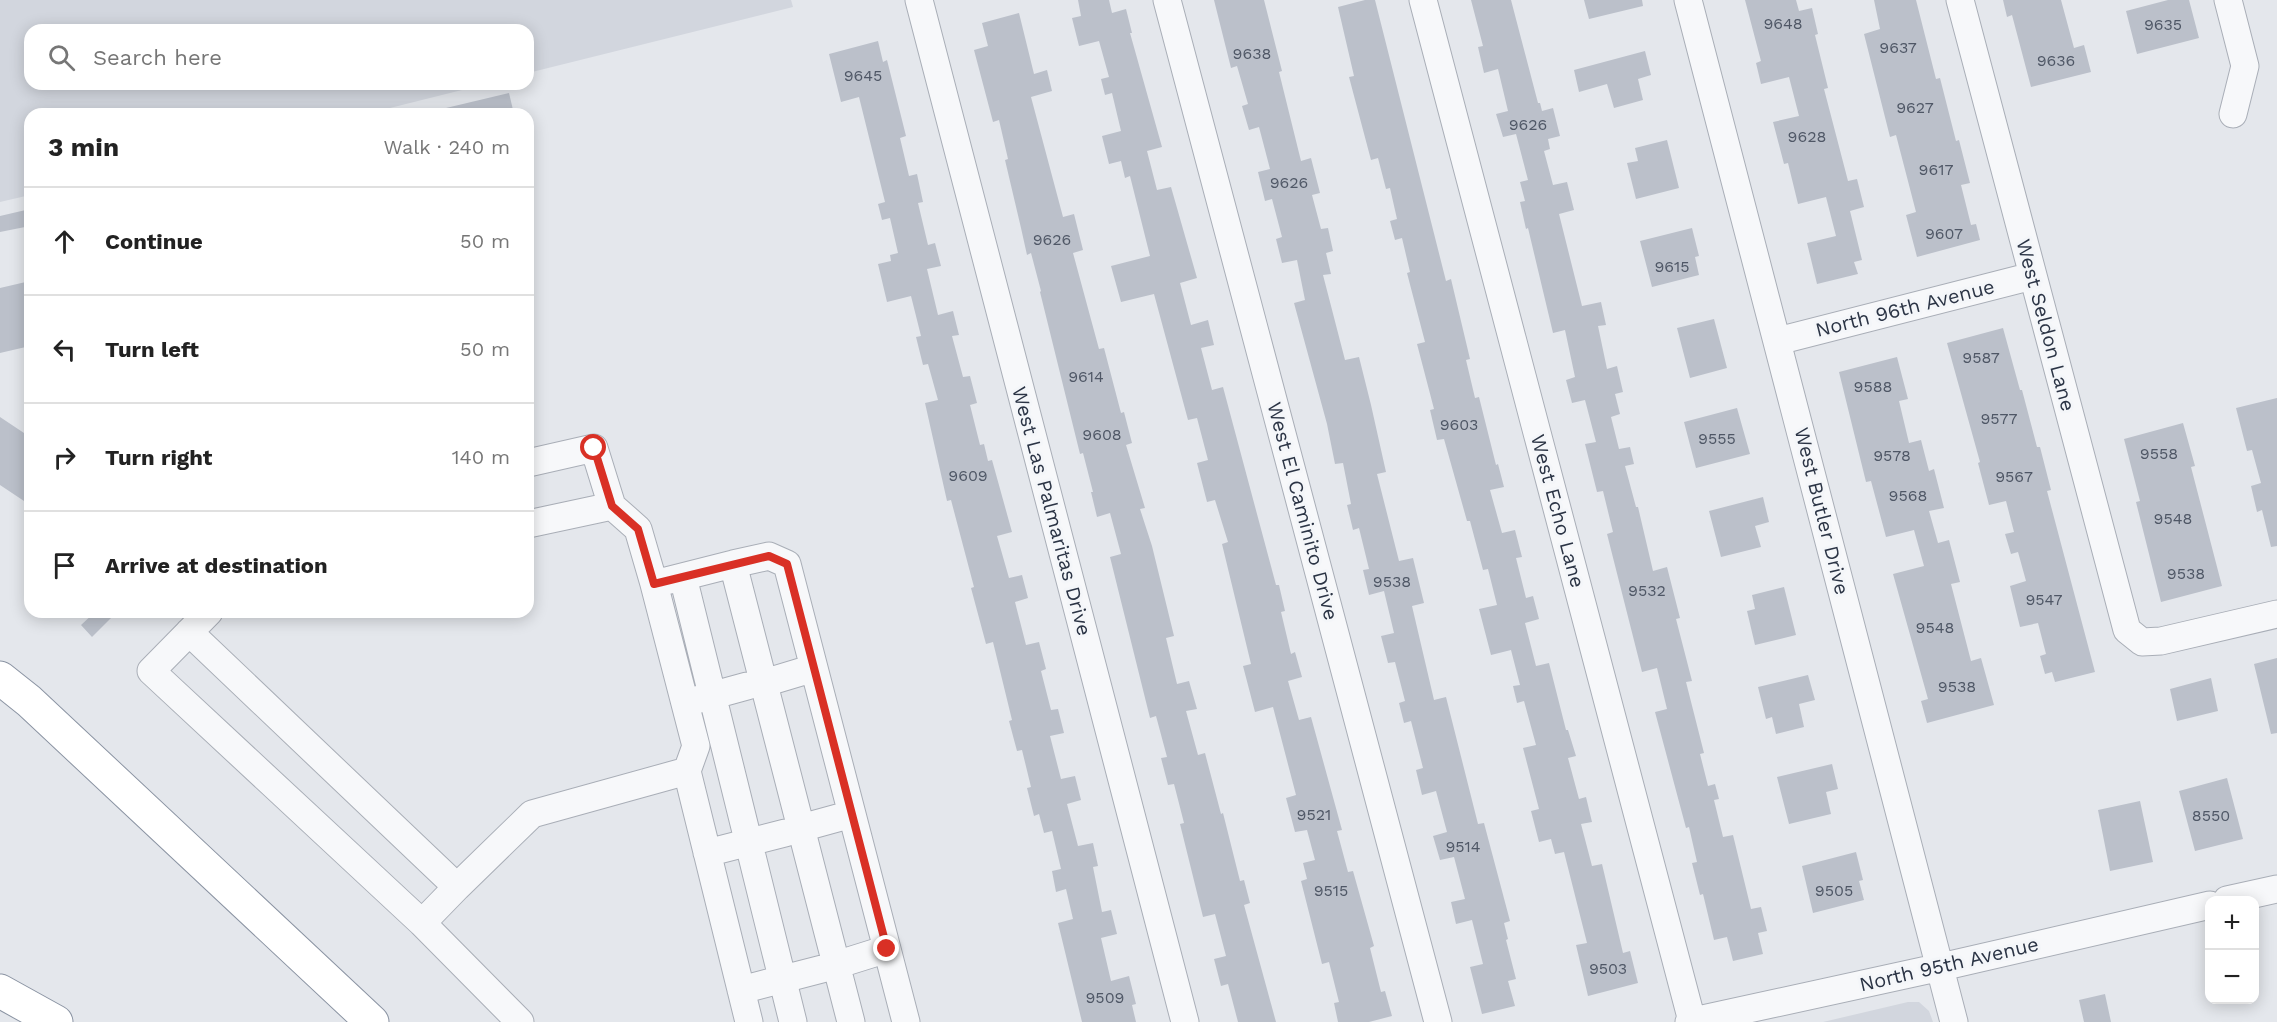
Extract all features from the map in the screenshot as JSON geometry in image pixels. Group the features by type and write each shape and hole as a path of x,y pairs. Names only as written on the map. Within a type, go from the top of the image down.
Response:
{"highway":[{"path":"0,678 29,702 372,1022"},
{"path":"0,992 56,1022"}],"street":[{"name":"West Las Palmaritas Drive","path":"919,0 1185,1022"},
{"name":"West El Caminito Drive","path":"1167,0 1438,1022"},
{"name":"West Echo Lane","path":"1423,0 1690,1022"},
{"name":"West Butler Drive","path":"1688,0 1954,1022"},
{"name":"West Seldon Lane","path":"1960,0 2127,630 2142,642 2161,641 2277,614"},
{"path":"2228,0 2245,66 2234,114"},
{"name":"North 96th Avenue","path":"1778,341 2032,276"},
{"path":"534,463 594,448 612,506 638,529 696,746 687,771 749,1022"},
{"path":"534,523 612,506"},
{"path":"654,584 769,556 787,564 906,1022"},
{"path":"733,564 755,684 829,967 851,1022"},
{"path":"683,577 794,1022"},
{"path":"203,618 151,671 422,923 520,1022"},
{"path":"189,632 457,887"},
{"path":"685,703 814,668"},
{"path":"422,923 532,814 687,771"},
{"path":"707,853 852,814"},
{"path":"2245,896 2277,889"},
{"name":"North 95th Avenue","path":"1690,1022 1941,967 2205,905"},
{"path":"741,990 887,949"}],"shaded area":[{"path":"0,0 791,0 793,7 534,72 534,24 24,24 24,90 462,90 390,108 24,108 24,196 0,202"},
{"path":"1908,1002 1919,1002 1929,1011 1933,1022 1823,1022"}],"building":[{"path":"1078,0 1109,0 1112,13 1126,9 1132,33 1130,33 1162,147 1147,151 1157,190 1171,187 1197,278 1180,283 1191,325 1208,320 1214,345 1201,348 1212,390 1223,387 1276,585 1279,585 1285,611 1281,612 1291,654 1295,652 1302,677 1288,681 1299,720 1311,717 1342,830 1337,831 1348,872 1353,871 1374,946 1370,948 1381,992 1385,991 1392,1016 1369,1022 1338,1022 1334,1003 1339,1002 1329,962 1322,964 1301,881 1307,879 1303,863 1315,860 1307,830 1295,832 1286,798 1296,795 1273,707 1255,712 1243,666 1251,664 1222,544 1228,542 1215,500 1207,502 1197,463 1208,460 1197,418 1188,420 1154,294 1121,302 1111,266 1150,256 1130,176 1125,178 1121,161 1109,164 1102,136 1121,131 1112,93 1105,95 1101,79 1109,77 1099,41 1079,46 1072,18 1081,16"},
{"path":"1214,0 1264,0 1301,161 1311,158 1320,193 1312,195 1321,229 1328,228 1333,251 1326,253 1331,274 1323,275 1345,360 1359,357 1386,472 1377,474 1399,561 1413,558 1424,603 1412,606 1434,700 1446,697 1478,824 1484,823 1510,921 1504,923 1516,979 1508,981 1515,1006 1482,1014 1470,967 1483,964 1472,920 1456,924 1451,902 1465,899 1454,857 1440,860 1433,836 1447,832 1436,791 1422,795 1416,770 1423,768 1411,721 1404,723 1399,703 1405,701 1395,662 1388,663 1381,636 1394,633 1384,591 1369,595 1363,570 1369,569 1359,528 1353,530 1347,505 1351,504 1343,463 1335,464 1327,424 1294,303 1305,300 1297,260 1282,263 1276,239 1282,237 1272,199 1265,201 1258,172 1270,169 1259,127 1249,130 1242,106 1248,104 1237,66 1231,68"},
{"path":"1365,0 1375,0 1446,281 1451,279 1470,359 1466,360 1475,398 1479,397 1496,465 1498,464 1504,487 1490,490 1502,533 1515,530 1522,557 1516,558 1526,598 1533,596 1539,619 1525,623 1536,666 1549,663 1566,730 1568,730 1576,756 1568,758 1579,799 1586,797 1592,822 1581,824 1592,866 1602,864 1623,953 1630,951 1638,983 1588,996 1576,945 1587,943 1564,852 1555,854 1551,839 1539,842 1531,811 1539,809 1523,748 1536,745 1524,701 1517,703 1513,686 1520,685 1511,650 1491,655 1479,609 1497,605 1488,569 1483,570 1470,521 1467,521 1444,439 1437,440 1430,410 1434,409 1417,344 1425,342 1407,273 1410,272 1402,238 1395,240 1390,221 1397,219 1390,188 1386,189 1378,158 1371,160 1349,77 1354,76 1338,7"},
{"path":"1471,0 1511,0 1538,103 1542,111 1553,108 1560,136 1548,139 1550,149 1544,151 1553,185 1567,182 1574,210 1559,214 1582,306 1601,302 1606,325 1598,326 1607,369 1617,366 1623,392 1615,394 1620,414 1611,417 1619,449 1630,447 1634,464 1625,466 1636,507 1638,507 1653,571 1667,567 1680,618 1676,619 1692,681 1686,682 1704,753 1700,754 1708,786 1715,784 1719,799 1714,800 1723,837 1733,835 1751,909 1761,907 1767,931 1758,933 1763,954 1733,961 1727,937 1714,940 1703,894 1700,895 1692,863 1697,862 1689,827 1686,828 1655,712 1667,709 1657,668 1642,672 1607,534 1613,532 1603,491 1597,492 1585,444 1596,442 1585,400 1572,403 1566,380 1575,377 1565,330 1553,333 1520,202 1525,201 1520,182 1528,180 1516,134 1503,137 1496,114 1508,111 1498,69 1484,73 1478,47 1483,46"},
{"path":"1584,0 1642,0 1643,6 1589,19"},
{"path":"1745,0 1796,0 1799,11 1812,8 1818,34 1815,35 1828,88 1824,89 1848,181 1857,179 1864,207 1850,211 1862,260 1854,262 1858,274 1817,284 1807,243 1836,236 1826,197 1798,204 1788,163 1784,164 1773,122 1799,116 1789,77 1761,84 1756,63 1761,61"},
{"path":"1874,0 1916,0 1936,79 1940,78 1956,141 1959,140 1970,183 1961,185 1971,225 1976,224 1980,240 1917,257 1906,215 1916,212 1896,135 1890,137 1864,34 1880,29"},
{"path":"2003,0 2061,0 2074,48 2084,45 2091,72 2031,87 2012,15 2007,17"},
{"path":"2168,0 2189,0 2199,38 2137,54 2126,11"},
{"path":"1019,13 1034,74 1047,70 1052,91 1031,97 1063,217 1074,214 1083,250 1073,253 1099,349 1104,348 1121,413 1124,412 1132,443 1126,445 1145,508 1140,509 1152,546 1174,636 1166,638 1177,684 1189,681 1197,709 1186,711 1198,755 1205,753 1240,881 1244,880 1250,903 1244,905 1276,1022 1238,1022 1228,984 1221,986 1214,959 1226,956 1215,914 1203,917 1180,824 1184,823 1174,784 1168,785 1161,758 1167,757 1156,716 1150,718 1110,557 1121,554 1110,513 1097,517 1091,492 1093,492 1083,453 1080,454 1031,253 1027,255 1005,160 1008,159 999,120 993,122 974,50 988,46 982,23"},
{"path":"878,41 883,62 887,60 906,136 900,138 909,176 917,174 923,202 918,203 928,245 935,243 941,266 927,269 938,315 953,311 959,335 952,336 963,377 970,376 977,403 970,405 980,445 984,444 988,461 992,460 1012,532 997,536 1009,578 1022,575 1028,598 1015,602 1026,645 1039,642 1046,669 1041,671 1051,710 1058,709 1064,733 1050,736 1061,779 1075,776 1081,800 1067,804 1078,846 1093,843 1098,866 1093,867 1102,912 1111,910 1117,934 1101,938 1111,981 1129,976 1136,1004 1132,1005 1136,1022 1082,1022 1058,923 1073,919 1066,889 1056,892 1052,871 1061,869 1052,831 1044,833 1039,814 1034,816 1027,788 1031,787 1022,750 1017,751 1009,721 1012,720 993,642 986,644 971,588 974,587 951,500 947,501 925,403 938,400 928,364 923,365 916,337 921,336 911,296 887,302 878,264 891,261 890,255 898,253 890,218 882,220 878,204 885,202 859,97 841,102 829,54"},
{"path":"1645,51 1651,75 1638,79 1643,100 1614,108 1607,84 1579,92 1574,70"},
{"path":"509,93 513,108 446,108"},
{"path":"1667,140 1679,188 1636,199 1627,163 1638,161 1635,148"},
{"path":"24,210 24,227 0,232 0,216"},
{"path":"1692,228 1699,256 1695,257 1699,275 1652,287 1640,241"},
{"path":"24,282 24,347 0,353 0,288"},
{"path":"1714,319 1727,368 1690,378 1677,328"},
{"path":"2003,328 2037,447 2040,447 2051,490 2047,491 2095,672 2055,682 2052,672 2045,674 2040,656 2046,654 2038,623 2020,627 2010,586 2026,581 2018,552 2011,554 2005,534 2014,532 2006,501 1989,505 1978,463 1980,462 1947,343"},
{"path":"1897,357 1908,399 1899,401 1909,443 1921,440 1929,471 1934,469 1944,508 1929,511 1938,543 1949,540 1960,582 1951,584 1971,661 1981,658 1994,705 1927,723 1921,701 1928,699 1893,574 1924,566 1914,530 1886,537 1871,481 1866,482 1839,372"},
{"path":"2277,398 2277,546 2271,547 2262,510 2257,512 2251,486 2261,483 2252,450 2247,451 2236,408"},
{"path":"1737,408 1750,454 1696,468 1684,422"},
{"path":"0,417 24,433 24,501 0,485"},
{"path":"2183,423 2195,466 2191,467 2222,586 2161,602 2136,502 2140,501 2124,439"},
{"path":"1763,497 1769,522 1755,526 1761,547 1721,557 1709,511"},
{"path":"1784,587 1796,635 1755,645 1747,611 1755,609 1752,595"},
{"path":"89,618 111,618 92,637 81,625"},
{"path":"2277,658 2277,733 2271,734 2254,664"},
{"path":"1808,675 1815,700 1799,704 1804,727 1776,734 1772,717 1766,719 1758,687"},
{"path":"2211,678 2218,711 2177,721 2170,689"},
{"path":"1832,764 1838,789 1826,792 1831,814 1789,824 1777,777"},
{"path":"2227,778 2243,839 2195,851 2179,791"},
{"path":"2140,801 2153,862 2110,871 2098,810"},
{"path":"1856,852 1863,880 1859,881 1864,900 1813,913 1802,866"},
{"path":"2105,994 2111,1022 2084,1022 2079,1000"}],"route":[{"path":"594,448 612,506 638,529 654,584 769,556 787,564 887,949"}]}
